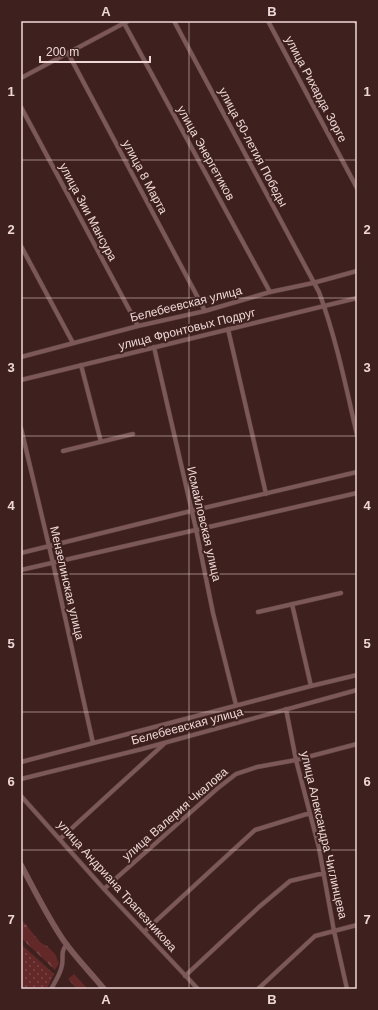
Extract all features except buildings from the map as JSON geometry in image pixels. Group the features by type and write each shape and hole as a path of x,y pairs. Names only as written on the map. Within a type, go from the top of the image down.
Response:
{"street":[{"name":"улица 50-летия Победы","path":"174,21 319,292 345,383 357,435"},
{"name":"улица Рихарда Зорге","path":"268,21 357,188"},
{"path":"21,78 126,22"},
{"name":"улица Энергетиков","path":"126,22 270,292"},
{"name":"улица 8 Марта","path":"68,53 205,311"},
{"name":"улица Зии Мансура","path":"21,107 138,326"},
{"path":"21,246 73,343"},
{"name":"Белебеевская улица","path":"21,357 138,326 205,311 270,292 313,283 357,271"},
{"name":"улица Фронтовых Подруг","path":"21,380 357,298"},
{"path":"228,329 266,494"},
{"name":"Исмайловская улица","path":"154,347 196,530 213,613 236,705"},
{"path":"81,365 101,442"},
{"name":"Мензелинская улица","path":"21,428 93,743"},
{"path":"63,451 134,434"},
{"path":"21,553 357,472"},
{"path":"21,570 357,493"},
{"path":"258,612 341,593"},
{"path":"292,604 311,686"},
{"name":"Белебеевская улица","path":"21,762 236,705 357,675"},
{"name":"Белебеевская улица","path":"21,779 167,742 357,690"},
{"name":"улица Александра Чиглинцева","path":"286,709 296,760 324,874 334,930 348,989"},
{"path":"60,839 167,742"},
{"name":"улица Валерия Чкалова","path":"104,889 218,788 236,774 257,767 296,760 357,744"},
{"name":"улица Андриана Трапезникова","path":"21,796 104,889 198,989"},
{"path":"145,931 254,830 310,813"},
{"path":"21,865 67,944 104,989"},
{"path":"185,976 253,912 290,881 324,874"},
{"path":"258,989 315,936 357,925"},
{"path":"51,989 62,967 63,948 67,944"}],"green space":[{"path":"21,919 41,943 47,946 55,954 59,963 55,970 21,938"},
{"path":"21,944 54,974 47,989 21,989"},
{"path":"74,974 88,989 77,989 68,979"}]}
